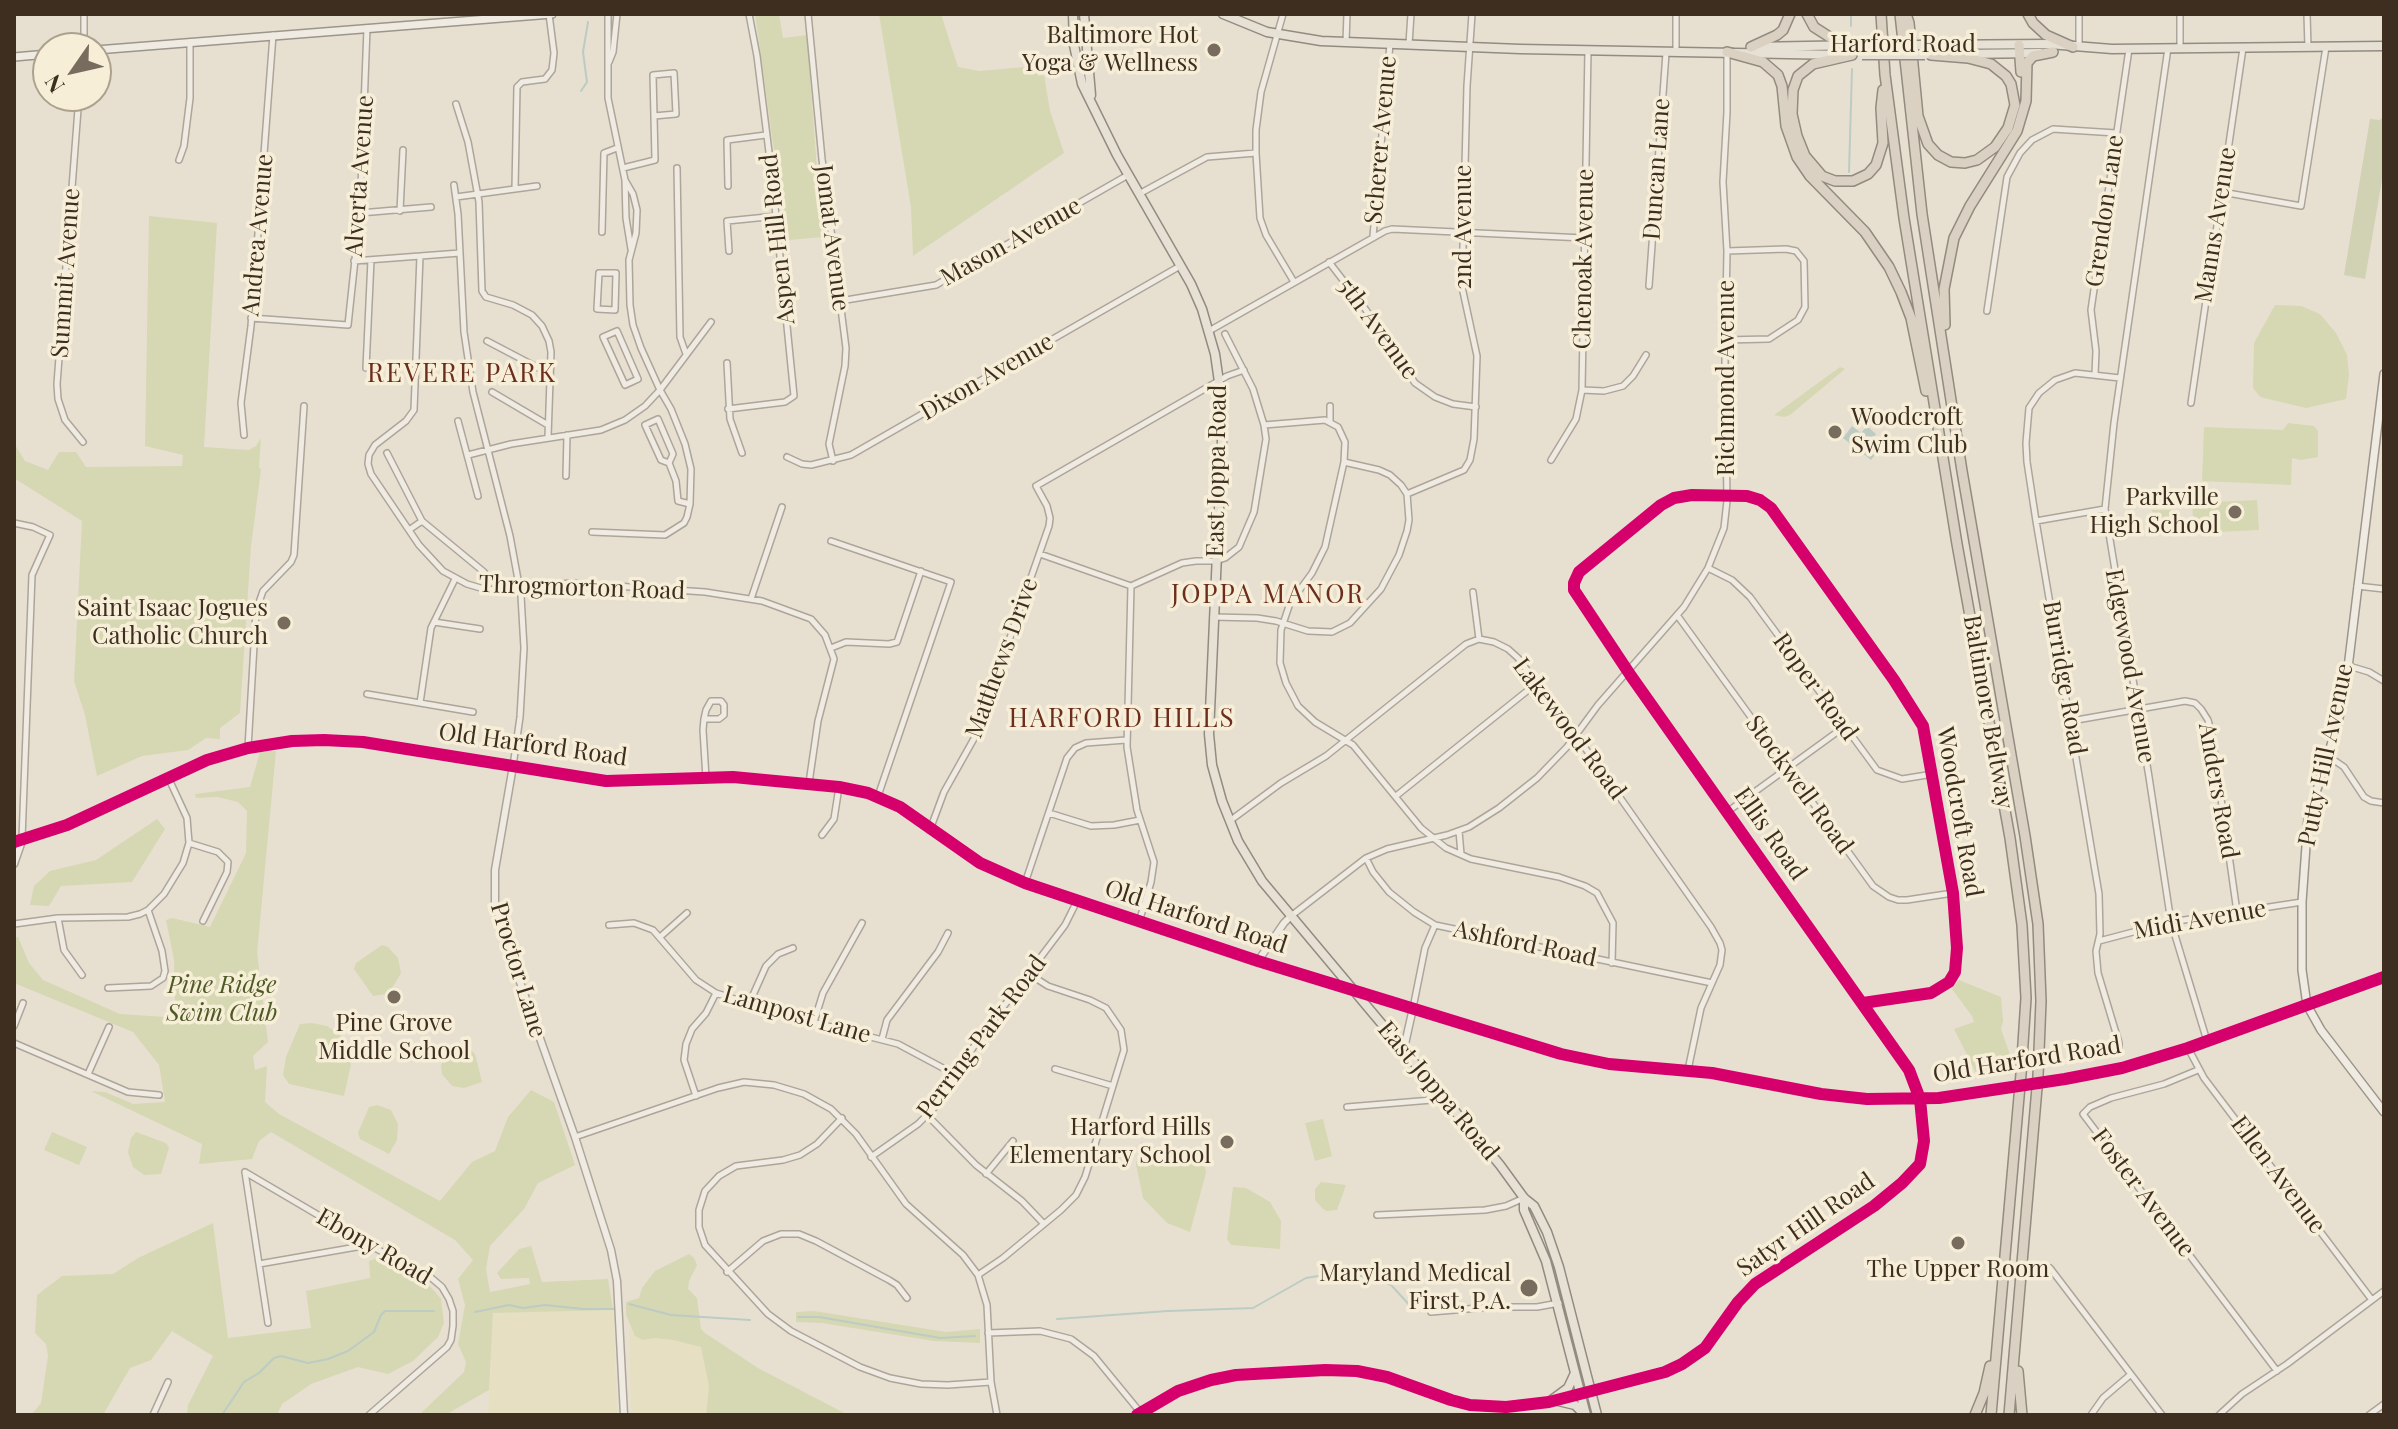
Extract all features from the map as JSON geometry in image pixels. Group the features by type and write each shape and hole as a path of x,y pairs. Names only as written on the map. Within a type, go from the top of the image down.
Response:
{"highway":[{"path":"1751,47 1783,30 1790,14"},
{"path":"1807,14 1814,27 1842,45"},
{"path":"1875,14 1883,38"},
{"name":"Baltimore Beltway","path":"1881,14 1885,75 1904,218 1957,544 2013,852 2024,950 2026,998 2021,1074 1991,1415"},
{"path":"1903,14 1909,23 1917,109 1928,144 1938,155 1951,162 1977,160 1995,147 2008,128 2015,105 2011,84 2000,70 1980,60 1927,51"},
{"name":"Baltimore Beltway","path":"1903,14 1922,214 1977,561 2030,865 2040,962 2038,1076 2009,1415"},
{"path":"2028,14 2046,35 2076,48"},
{"path":"2019,49 2024,107"},
{"path":"1727,52 1763,62 1778,75 1786,126 1797,157 1810,176 1865,232 1881,253 1901,292 1911,318 1957,544"},
{"path":"1977,561 1979,538 1953,381 1944,316 1944,289 1951,249 1961,222 2014,137 2024,107 2027,63 2033,56 2053,52"},
{"path":"1857,55 1822,61 1807,68 1798,76 1793,90 1792,114 1797,136 1805,156 1822,176 1835,181 1853,181 1868,174 1876,165 1883,143 1881,108 1885,75"},
{"path":"2017,1325 2018,1388 2022,1415"},
{"path":"1975,1415 1984,1393 1998,1331"}],"main road":[{"path":"112,49 550,14"},
{"name":"East Joppa Road","path":"1073,14 1082,84 1101,125 1197,297 1209,331 1220,381 1222,433 1209,695 1210,748 1216,784 1229,821 1255,870 1291,916 1500,1165 1524,1198 1534,1206 1547,1232 1568,1302 1586,1392 1586,1415"},
{"name":"East Joppa Road","path":"1084,14 1091,99"},
{"name":"Harford Road","path":"1223,14 1277,34 1307,39 1409,45 1771,55 2019,49 2053,52 2076,48"},
{"name":"Harford Road","path":"2019,49 2049,44 2129,49 2384,46"},
{"name":"Harford Road","path":"1727,52 1751,47 1842,45 1927,51"},
{"name":"Putty Hill Avenue","path":"2384,374 2341,714 2308,818 2302,902 2302,970 2307,1005 2321,1030 2384,1112"},
{"name":"East Joppa Road","path":"1524,1198 1524,1210 1542,1248 1575,1372 1597,1415"},
{"path":"1552,1401 1568,1388 1575,1372"},
{"path":"1552,1401 1575,1405 1586,1415"}],"street":[{"path":"515,189 517,87 522,82 545,79 552,70 554,53 550,14"},
{"path":"592,532 665,535 684,523 690,504 691,469 688,455 633,325 625,180 608,98 608,14"},
{"path":"608,62 614,44 617,14"},
{"name":"Aspen Hill Road","path":"728,409 785,402 794,396 777,216 749,14"},
{"name":"Jomat Avenue","path":"808,14 846,357 829,444 833,461"},
{"path":"1283,14 1261,92 1256,153 1260,218 1266,235 1294,282"},
{"path":"1346,42 1347,14"},
{"path":"1409,45 1411,14"},
{"name":"2nd Avenue","path":"1407,494 1464,470 1470,460 1474,439 1477,356 1462,287 1472,14"},
{"path":"1676,14 1676,51"},
{"path":"2076,48 2079,14"},
{"path":"2180,14 2180,48"},
{"path":"2307,14 2308,47"},
{"name":"Alverta Avenue","path":"251,318 348,325 360,213 367,27"},
{"name":"Andrea Avenue","path":"244,435 241,403 247,365 273,35"},
{"path":"179,160 184,146 190,98 190,42"},
{"name":"Scherer Avenue","path":"1373,237 1390,44"},
{"path":"2222,192 2301,206 2326,46"},
{"name":"Manns Avenue","path":"2191,403 2243,47"},
{"name":"Edgewood Avenue","path":"2168,48 2120,378 2105,509 2171,922 2207,1041"},
{"name":"Grendon Lane","path":"2095,375 2096,351 2091,310 2129,49"},
{"name":"Chenoak Avenue","path":"1551,460 1576,419 1582,390 1588,50"},
{"name":"Duncan Lane","path":"1649,286 1666,52"},
{"name":"Richmond Avenue","path":"1258,961 1291,916 1366,858 1387,849 1459,831 1486,817 1537,778 1559,757 1598,705 1677,615 1708,568 1724,528 1727,494 1727,251 1723,182 1727,52"},
{"path":"623,168 655,160 653,75 674,73 676,114 654,116"},
{"path":"456,104 468,142 477,194 482,291 486,297 525,310 547,334 551,352 548,437"},
{"name":"Summit Avenue","path":"78,112 57,384 65,420 83,442"},
{"path":"1987,311 2007,177 2020,153 2032,140 2053,129 2116,133"},
{"path":"728,186 727,140 766,135"},
{"path":"602,232 604,153 617,148"},
{"path":"400,211 403,150"},
{"path":"1139,194 1207,157 1256,153"},
{"path":"677,168 680,337 687,355"},
{"name":"Mason Avenue","path":"840,301 936,285 1128,175"},
{"path":"625,180 637,210 636,233 631,250"},
{"name":"Proctor Lane","path":"454,185 464,332 473,392 510,536 520,588 524,648 520,717 495,870 495,904 604,1226 617,1281 624,1415"},
{"path":"456,197 537,186"},
{"path":"360,213 431,207"},
{"path":"729,251 727,221 777,216"},
{"path":"1209,331 1392,229 1584,238"},
{"path":"1725,340 1769,339 1798,320 1805,307 1804,261 1796,251 1727,251"},
{"path":"354,261 460,253"},
{"name":"Throgmorton Road","path":"420,256 414,410 406,421 375,445 368,461 371,474 434,564 455,579 484,589 571,583 705,592 751,599 811,619 825,635 831,648"},
{"path":"366,368 371,260"},
{"name":"5th Avenue","path":"1329,262 1415,383 1435,397 1453,404 1476,407"},
{"name":"Dixon Avenue","path":"787,457 811,465 851,455 1181,265"},
{"path":"599,273 616,273 616,294 615,310 597,309 599,273"},
{"path":"616,294 630,294"},
{"path":"468,455 613,426 636,413 660,390 711,322"},
{"path":"617,331 627,354 638,379 625,385 603,337 617,331"},
{"path":"1040,554 1131,586 1182,563 1216,561 1236,551 1251,521 1265,449 1264,425 1244,370 1225,334"},
{"path":"487,341 550,374"},
{"path":"627,354 641,348"},
{"path":"1582,390 1604,391 1623,386 1646,355"},
{"path":"727,363 728,409 742,453"},
{"path":"1220,381 1244,370"},
{"name":"Burridge Road","path":"2119,1051 2098,973 2099,894 2027,462 2027,417 2039,393 2063,376 2075,373 2120,378"},
{"name":"Matthews Drive","path":"931,827 944,792 976,735 1049,526 1049,513 1043,495 1036,486 1220,381"},
{"path":"492,392 548,425"},
{"path":"248,748 256,611 263,591 294,555 304,406"},
{"path":"1330,406 1330,422"},
{"path":"669,463 661,460 645,425 658,419 673,454 669,463 676,481 678,501 690,504"},
{"path":"1264,425 1317,420 1330,422 1338,427 1345,449 1325,547 1312,573 1290,603 1283,623 1280,663 1289,691 1309,717 1346,740 1421,828 1446,848 1461,855 1559,877 1591,889 1603,902 1613,923 1612,963"},
{"path":"458,421 478,496"},
{"path":"566,476 567,435"},
{"path":"387,453 422,521 484,572"},
{"path":"1213,617 1257,618 1308,631 1332,632 1350,623 1381,589 1399,555 1409,520 1407,494 1390,475 1344,462"},
{"name":"Woodcroft Road","path":"1578,597 1574,583 1579,572 1661,505 1682,496 1727,494 1760,500 1771,508 1914,709 1923,726 1953,893 1957,948 1955,972 1944,987 1931,993 1863,1003"},
{"path":"751,599 782,507"},
{"path":"2036,521 2105,509"},
{"path":"409,530 422,521"},
{"path":"14,523 50,535 32,575 18,841 14,864"},
{"path":"831,541 951,582 878,796"},
{"name":"Roper Road","path":"1708,568 1732,580 1750,597 1871,764 1886,775 1902,779 1933,774"},
{"path":"809,783 818,721 833,664 831,648 846,642 897,642 921,571"},
{"path":"420,703 433,621 455,579"},
{"path":"1131,586 1126,740 1140,820 1154,862 1139,922"},
{"path":"2357,586 2384,589"},
{"path":"1229,821 1281,783 1320,761 1450,655 1479,639 1473,592"},
{"name":"Ellis Road","path":"1578,597 1909,1070 1920,1099"},
{"name":"Stockwell Road","path":"1677,615 1873,886 1898,900 1953,893"},
{"path":"433,621 480,629"},
{"name":"Lakewood Road","path":"1479,639 1510,650 1537,683 1717,936 1722,950 1721,958 1697,1023 1688,1070"},
{"path":"2348,665 2384,681"},
{"path":"1396,796 1537,683"},
{"path":"367,694 473,712"},
{"path":"704,719 719,719 724,715 721,701 711,701 704,719 706,778"},
{"name":"Anders Road","path":"2071,721 2185,701 2195,703 2204,713 2212,735 2237,912"},
{"path":"1727,812 1844,727"},
{"name":"Old Harford Road","path":"18,841 56,829 207,760 248,748 292,741 346,740 616,782 745,777 839,787 878,796 910,813 980,863 1025,883 1258,961 1561,1054 1594,1062 1688,1070 1867,1099 1920,1099 1989,1091 2122,1068 2188,1048 2384,977"},
{"path":"1025,883 1064,764 1073,751 1091,742 1126,740"},
{"path":"2328,756 2344,767 2364,797 2384,803"},
{"path":"14,924 58,918 128,917 148,910 173,881 189,843 187,818 168,777"},
{"path":"822,835 834,819 839,787"},
{"path":"1049,813 1091,826 1140,820"},
{"path":"1459,831 1461,855"},
{"path":"189,843 218,852 228,862 227,872 203,921"},
{"name":"Ashford Road","path":"1366,858 1389,892 1435,925 1712,983"},
{"name":"Perring Park Road","path":"871,1157 928,1116 987,1028 1065,925 1077,901"},
{"name":"Midi Avenue","path":"2098,941 2171,922 2302,902"},
{"path":"108,988 151,986 163,978 162,951 148,910"},
{"path":"609,925 641,924 660,937 687,913"},
{"path":"58,918 64,950 82,975"},
{"path":"814,1022 823,993 862,923"},
{"path":"1402,1047 1425,948 1435,925"},
{"path":"882,1039 887,1020 938,952 948,933"},
{"name":"Lampost Lane","path":"660,937 696,980 716,993 882,1039 907,1048 956,1075"},
{"path":"749,1004 766,966 778,954 793,948"},
{"path":"978,1275 1069,1203 1080,1187 1124,1050 1121,1030 1112,1014 1099,1004 1048,986 1029,974"},
{"path":"696,1096 684,1060 686,1044 692,1029 709,1009 716,993"},
{"path":"14,1026 23,1003"},
{"path":"88,1074 109,1027"},
{"path":"14,1043 128,1092 159,1095"},
{"name":"Ellen Avenue","path":"2188,1048 2198,1070 2372,1300"},
{"path":"1055,1069 1113,1086"},
{"name":"Foster Avenue","path":"2198,1070 2164,1084 2111,1098 2090,1107 2083,1114 2277,1371"},
{"path":"575,1137 731,1084 759,1082 819,1101 842,1118 906,1204 963,1255 978,1275 985,1295 991,1382 997,1415"},
{"path":"1347,1107 1445,1099"},
{"name":"Satyr Hill Road","path":"1138,1414 1178,1391 1236,1375 1357,1371 1387,1377 1470,1405 1516,1407 1665,1372 1700,1353 1755,1284 1848,1224 1917,1168 1922,1159 1924,1141 1920,1099"},
{"path":"928,1116 986,1174 1022,1201 1044,1224"},
{"path":"842,1118 817,1144 800,1155 736,1166 719,1176 701,1200 699,1227 705,1245 758,1305 780,1323 875,1374 921,1384 991,1382"},
{"path":"986,1174 1013,1141"},
{"name":"Ebony Road","path":"259,1264 245,1172 369,1245 429,1276 442,1287 453,1311 452,1334 447,1347 369,1415"},
{"path":"1377,1215 1485,1210 1524,1198"},
{"path":"727,1272 763,1241 781,1234 799,1234 889,1280 907,1298"},
{"path":"268,1323 259,1264 369,1245"},
{"path":"2050,1268 2162,1415"},
{"path":"2219,1415 2236,1399 2384,1291"},
{"path":"1431,1312 1537,1307 1568,1302"},
{"path":"988,1333 1040,1331 1071,1339 1094,1356 1138,1414"},
{"path":"2091,1415 2103,1398 2130,1375"},
{"path":"153,1415 168,1382"},
{"path":"2369,1415 2384,1404"}],"shaded area":[{"path":"1852,426 1861,433 1867,426 1876,434 1871,441 1880,449 1871,460 1843,438"},
{"path":"613,1310 617,1415 488,1415 493,1313"},
{"path":"629,1326 635,1336 643,1340 673,1340 701,1347 709,1386 706,1415 631,1415"}],"green space":[{"path":"755,14 779,14 783,38 807,35 822,237 789,240"},
{"path":"879,14 941,14 958,67 979,71 1036,66 1038,76 1044,75 1050,111 1064,153 913,256 911,207"},
{"path":"2384,116 2384,168 2365,279 2344,275 2370,119 2380,120"},
{"path":"149,216 217,223 204,447 249,450 261,438 261,470 251,546 240,713 220,728 220,739 206,738 188,750 142,756 97,776 85,715 74,681 82,521 14,478 14,443 25,461 48,470 59,452 76,452 86,467 182,466 183,455 145,446"},
{"path":"2275,305 2301,306 2320,314 2336,333 2347,355 2349,375 2346,399 2306,408 2260,397 2253,388 2254,343"},
{"path":"1840,367 1845,369 1790,415 1774,415"},
{"path":"2288,423 2314,426 2318,431 2318,457 2292,458 2291,485 2202,481 2204,427 2283,430"},
{"path":"2257,500 2259,530 2194,533 2192,503"},
{"path":"2152,510 2171,510 2172,533 2153,533"},
{"name":"Pine Ridge Swim Club","path":"276,751 257,953 268,1042 253,1056 255,1070 267,1066 265,1102 279,1114 440,1201 472,1162 495,1151 508,1117 531,1090 554,1102 575,1165 538,1183 524,1209 490,1246 486,1269 490,1292 530,1284 529,1278 501,1279 497,1273 519,1249 531,1246 542,1282 608,1279 613,1310 493,1313 489,1390 445,1415 419,1415 464,1372 466,1362 458,1344 465,1305 458,1279 473,1260 455,1240 271,1132 259,1141 252,1159 199,1164 202,1144 91,1091 105,1092 133,1104 165,1102 159,1065 133,1032 14,983 14,937 18,937 29,963 43,980 120,1014 165,1017 175,1007 174,960 166,920 172,918 210,927 246,853 247,811 238,802 217,797 196,798 195,794 250,787 260,752"},
{"path":"157,819 165,829 132,882 61,886 49,906 30,905 34,886 50,871 96,860"},
{"path":"382,945 398,958 401,973 391,990 373,996 354,969 356,963"},
{"path":"1959,980 2001,997 2001,1029 2009,1052 2009,1075 1991,1072 1978,1077 1954,1029 1974,1022 1952,989"},
{"path":"300,1024 327,1026 346,1043 351,1064 344,1096 289,1084 283,1075 286,1057"},
{"path":"471,1050 475,1054 482,1082 464,1088 452,1086 442,1074 445,1051"},
{"path":"377,1105 391,1110 398,1124 397,1140 389,1154 360,1139 358,1133 369,1107"},
{"path":"1323,1119 1332,1156 1315,1161 1305,1123"},
{"path":"52,1132 87,1147 79,1165 44,1150"},
{"path":"136,1132 166,1143 169,1148 161,1174 144,1175 133,1167 128,1152 131,1138"},
{"path":"1141,1142 1205,1165 1206,1173 1190,1232 1167,1223 1143,1198 1136,1164"},
{"path":"1321,1182 1346,1185 1337,1210 1327,1211 1315,1200 1315,1189"},
{"path":"1233,1187 1246,1188 1270,1202 1281,1221 1280,1249 1231,1245 1227,1239"},
{"path":"213,1223 228,1338 311,1328 306,1291 370,1278 369,1261 377,1258 430,1286 441,1299 444,1323 438,1337 413,1361 388,1374 358,1367 311,1384 282,1404 277,1415 187,1415 188,1405 213,1356 172,1331 151,1360 130,1368 103,1415 31,1415 41,1403 48,1356 46,1344 35,1333 37,1295 62,1276 113,1274 138,1258"},
{"path":"689,1254 697,1265 688,1289 697,1298 701,1329 758,1368 848,1415 706,1415 709,1386 701,1347 673,1340 643,1340 635,1336 626,1315 626,1302 639,1298 642,1288 655,1271"},
{"path":"814,1311 946,1332 980,1329 980,1343 934,1341 822,1323 796,1322 796,1312"}],"waterway":[{"path":"1851,14 1851,26"},
{"path":"581,91 587,82 583,52 588,22"},
{"path":"1849,172 1852,69"},
{"path":"1057,1319 1253,1308 1306,1278 1342,1272 1382,1280 1392,1286 1414,1310"},
{"path":"629,1304 671,1315 750,1320"},
{"path":"475,1312 509,1305 523,1308 545,1305 615,1309"},
{"path":"222,1415 244,1382 274,1358 281,1356 308,1363 328,1359 348,1351 374,1332 385,1311 434,1311"},
{"path":"798,1317 819,1317 940,1338 975,1336"}],"cycle path":[{"path":"1137,1415 1178,1391 1236,1375 1357,1371 1387,1377 1470,1405 1506,1407 1549,1402 1665,1372 1705,1348 1755,1284 1874,1206 1920,1164 1924,1141 1920,1099 1909,1070 1631,676 1574,590 1579,572 1661,505 1674,498 1692,495 1747,496 1771,508 1894,680 1923,726 1953,893 1957,948 1955,972 1949,982 1931,993 1863,1003"},
{"path":"14,842 67,825 207,760 248,748 292,741 363,742 606,781 733,777 839,787 868,793 900,807 980,863 1025,883 1258,961 1561,1054 1609,1064 1712,1073 1821,1094 1867,1099 1939,1098 2122,1068 2188,1048 2384,977"}],"place":[{"name":"Baltimore Hot Yoga & Wellness","path":"1214,50"},
{"name":"Woodcroft Swim Club","path":"1835,432"},
{"name":"Parkville High School","path":"2235,512"},
{"name":"Saint Isaac Jogues Catholic Church","path":"284,623"},
{"name":"Pine Grove Middle School","path":"394,997"},
{"name":"Harford Hills Elementary School","path":"1227,1142"},
{"name":"The Upper Room","path":"1958,1243"},
{"name":"Maryland Medical First, P.A.","path":"1529,1288"}],"district":[{"name":"REVERE PARK","path":"462,374"},
{"name":"JOPPA MANOR","path":"1268,595"},
{"name":"HARFORD HILLS","path":"1122,719"}]}
